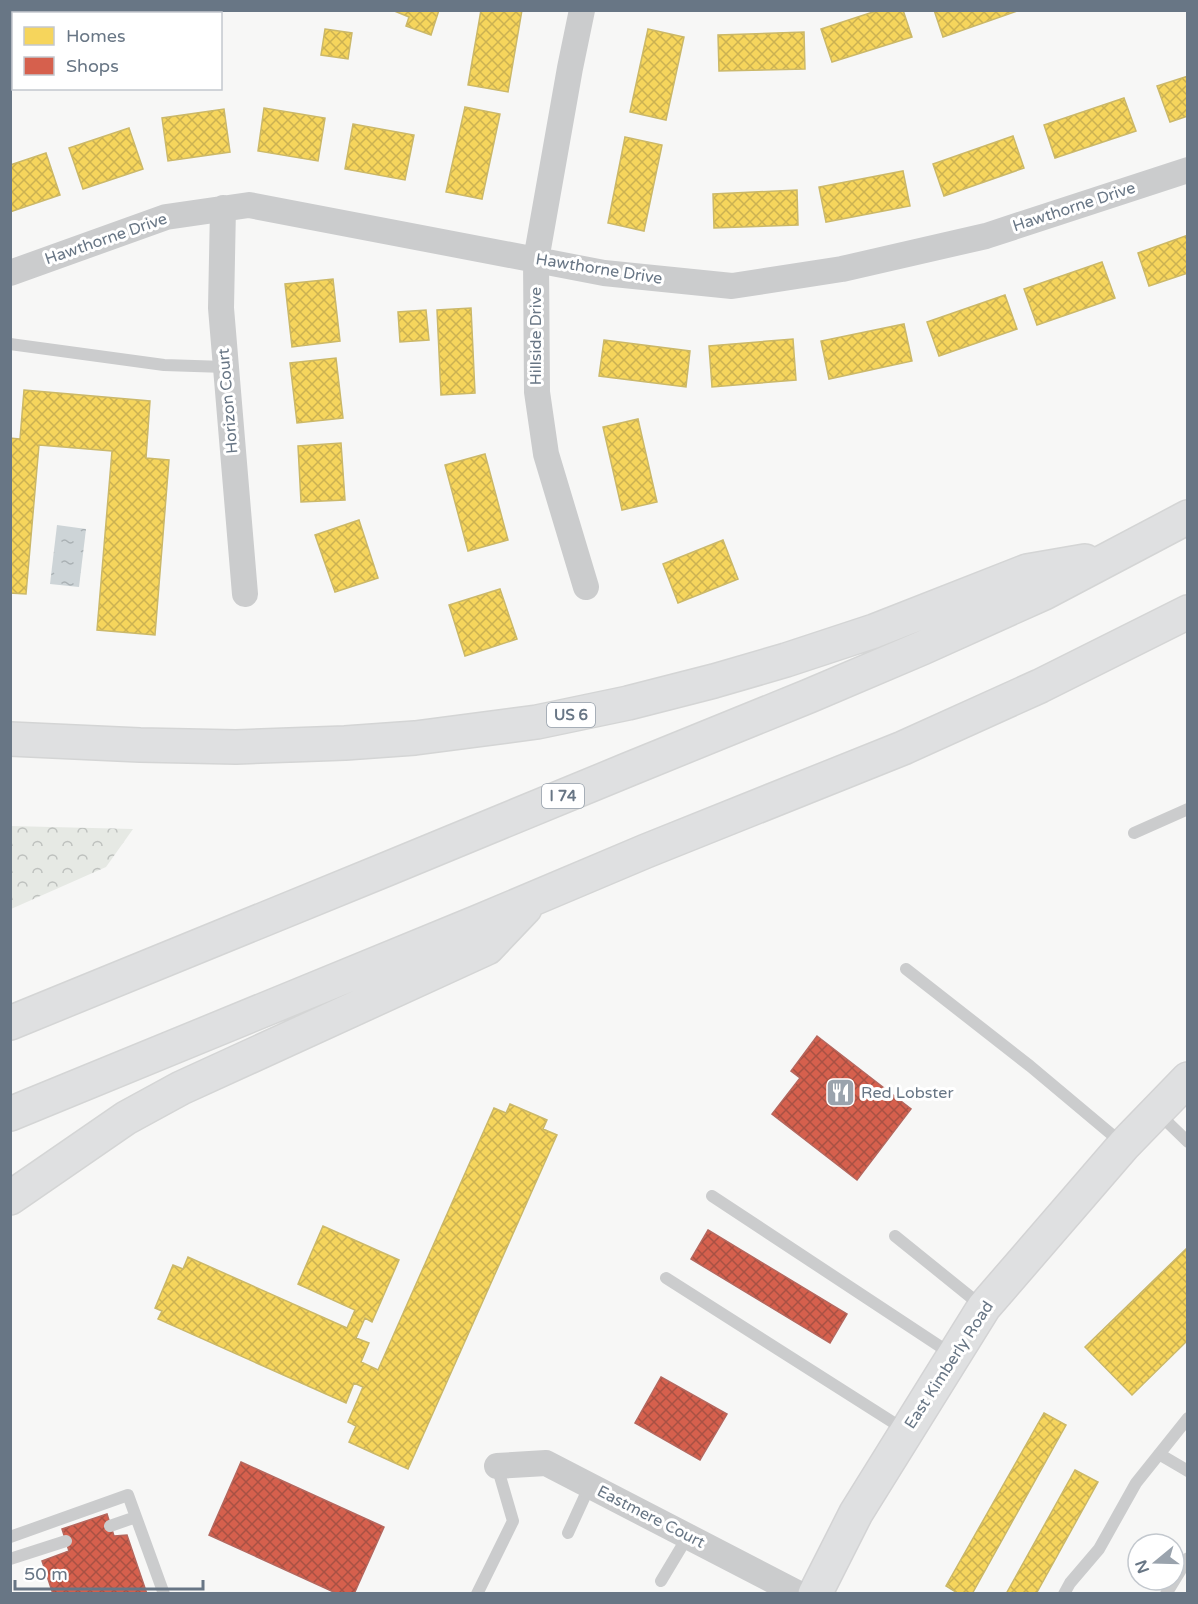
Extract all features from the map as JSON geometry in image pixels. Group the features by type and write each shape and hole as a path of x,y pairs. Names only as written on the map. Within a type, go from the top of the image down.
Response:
{"main road":[{"name":"I 74","path":"10,1023 829,688 1044,593 1188,518"},
{"name":"US 6","path":"10,739 236,747 416,738 537,722 628,703 766,666 874,631 1027,571 1110,557"},
{"path":"10,1114 656,847 903,748 1040,686 1188,612"},
{"path":"10,1198 126,1118 181,1088 487,948 532,900"},
{"name":"East Kimberly Road","path":"815,1593 856,1513 984,1307 1124,1144 1175,1096"}],"street":[{"name":"Hillside Drive","path":"582,10 536,260 537,392 546,454 586,587"},
{"name":"Hawthorne Drive","path":"10,273 166,217 249,205 604,273 732,286 842,269 987,236 1188,170"},
{"name":"Horizon Court","path":"223,208 221,308 245,594"},
{"name":"Eastmere Court","path":"497,1466 546,1463 799,1593"}],"lane":[{"path":"10,344 164,365 225,367"},
{"path":"1134,833 1188,809"},
{"path":"906,969 1030,1066 1124,1144"},
{"path":"1175,1096 1188,1142"},
{"path":"712,1196 954,1356"},
{"path":"895,1236 984,1307"},
{"path":"666,1278 906,1430"},
{"path":"1064,1593 1099,1549 1136,1483 1188,1418"},
{"path":"1159,1454 1188,1471"},
{"path":"477,1593 513,1521 497,1466"},
{"path":"568,1533 590,1485"},
{"path":"10,1537 128,1495 164,1593"},
{"path":"110,1526 136,1517"},
{"path":"661,1581 688,1536"},
{"path":"10,1559 66,1541"},
{"path":"1166,1593 1188,1558"}],"green space":[{"path":"11,826 133,829 106,867 11,909"}],"water":[{"path":"57,525 86,529 79,587 50,584"}],"building: Homes":[{"path":"19,10 67,10 68,12 20,12"},
{"path":"86,10 134,10 134,12 86,12"},
{"path":"392,10 439,10 431,35 406,26 409,17"},
{"path":"481,10 522,10 508,92 468,85"},
{"path":"879,10 903,10 912,37 832,62 821,29"},
{"path":"934,10 1020,10 943,37"},
{"path":"325,29 352,33 348,59 321,55"},
{"path":"648,29 684,37 666,120 630,112"},
{"path":"804,32 805,69 719,71 718,35"},
{"path":"1188,76 1188,116 1170,122 1157,86"},
{"path":"1124,98 1136,131 1055,158 1044,125"},
{"path":"465,107 500,114 482,199 446,192"},
{"path":"264,108 325,118 318,161 258,151"},
{"path":"224,109 230,152 168,161 162,118"},
{"path":"353,124 414,135 405,180 345,169"},
{"path":"129,128 143,169 83,189 69,148"},
{"path":"1013,136 1024,168 944,196 933,164"},
{"path":"625,137 662,145 644,231 608,223"},
{"path":"46,153 60,195 10,212 10,165"},
{"path":"903,171 910,206 826,222 819,187"},
{"path":"797,190 798,225 714,228 713,194"},
{"path":"1188,235 1188,273 1149,286 1138,253"},
{"path":"1102,262 1115,298 1037,325 1024,289"},
{"path":"333,279 340,341 292,347 285,284"},
{"path":"1005,295 1017,329 939,356 927,322"},
{"path":"471,308 475,393 441,395 437,310"},
{"path":"426,310 429,340 400,342 398,312"},
{"path":"904,324 912,361 829,379 821,341"},
{"path":"793,339 796,380 712,387 709,346"},
{"path":"604,340 690,351 686,387 599,376"},
{"path":"336,358 343,418 297,423 290,363"},
{"path":"24,390 150,401 146,458 169,460 155,635 97,630 112,451 39,445 26,594 10,593 10,438 20,439"},
{"path":"638,419 657,502 622,510 603,427"},
{"path":"341,443 345,500 301,502 298,446"},
{"path":"485,454 508,540 468,551 445,465"},
{"path":"359,520 378,578 335,592 315,535"},
{"path":"723,540 738,579 678,603 663,564"},
{"path":"500,589 517,639 465,656 449,605"},
{"path":"510,1104 547,1120 543,1129 557,1135 408,1469 349,1442 356,1426 348,1422 363,1387 354,1383 346,1403 158,1319 162,1311 155,1308 173,1265 183,1269 188,1257 347,1328 355,1310 298,1284 323,1226 399,1260 372,1322 365,1318 356,1338 369,1343 361,1362 378,1370 494,1108 506,1113"},
{"path":"1188,1247 1188,1340 1132,1395 1085,1347"},
{"path":"1044,1413 1066,1425 972,1594 959,1594 946,1586"},
{"path":"1075,1470 1098,1482 1036,1594 1006,1594"}],"building: Shops":[{"name":"Red Lobster","path":"817,1036 911,1109 857,1180 772,1114 800,1078 791,1071"},
{"path":"708,1230 847,1314 830,1343 691,1259"},
{"path":"661,1377 727,1414 700,1460 635,1423"},
{"path":"241,1462 384,1527 354,1594 338,1594 209,1535"},
{"path":"107,1514 114,1536 127,1535 147,1594 53,1594 42,1561 69,1551 62,1529"}],"place":[{"name":"Red Lobster","path":"840,1093"}]}
